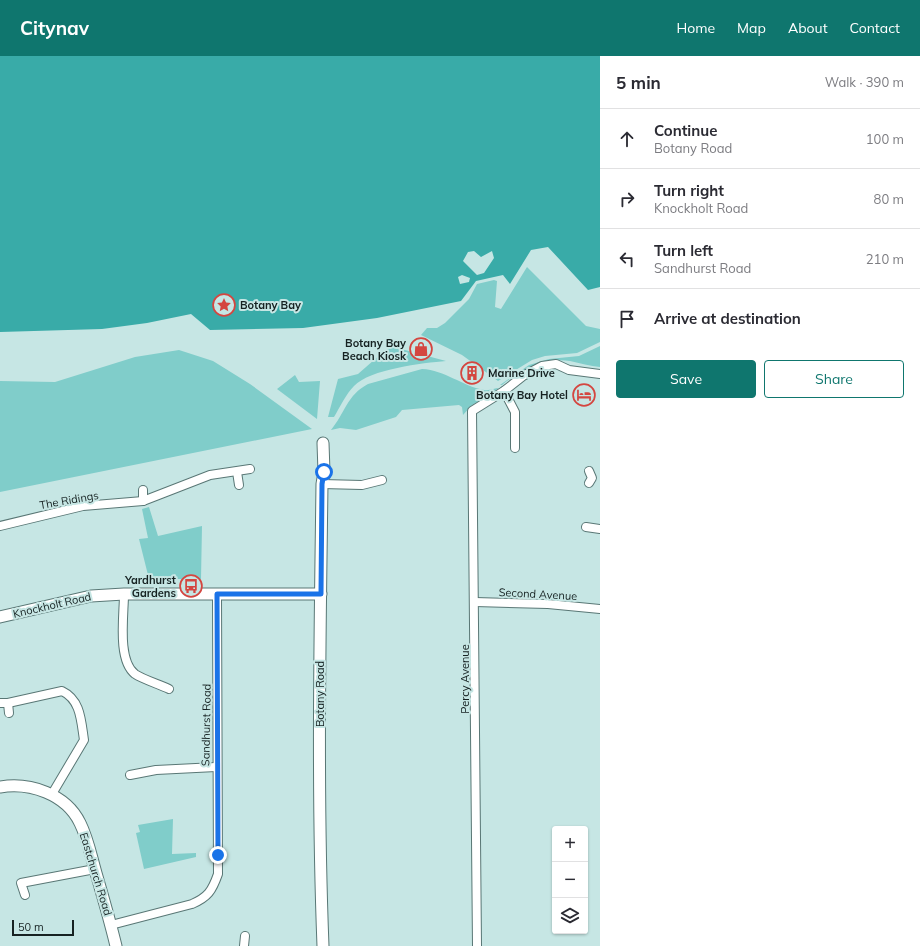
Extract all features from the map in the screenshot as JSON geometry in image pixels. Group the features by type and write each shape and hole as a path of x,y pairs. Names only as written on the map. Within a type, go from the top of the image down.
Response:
{"street":[{"path":"515,448 515,412 504,391 523,376 542,366 556,364 569,370 600,374"},
{"name":"Percy Avenue","path":"477,946 475,602 472,411 504,391"},
{"name":"Botany Road","path":"323,443 324,472 322,484 320,849 323,946"},
{"name":"The Ridings","path":"0,526 83,506 143,501 210,475 250,469"},
{"path":"237,472 239,485"},
{"path":"322,484 362,485 382,480"},
{"path":"143,490 143,501"},
{"path":"586,527 600,529"},
{"path":"124,594 124,651 129,666 136,674 169,689"},
{"name":"Knockholt Road","path":"0,617 91,596 124,594 321,594"},
{"name":"Sandhurst Road","path":"111,924 192,904 202,900 213,889 218,874 216,767 217,594"},
{"name":"Second Avenue","path":"475,602 548,604 600,609"},
{"path":"9,713 4,703 62,692 70,695 77,703 84,740 52,794"},
{"path":"130,775 156,770 216,767"},
{"name":"Eastchurch Road","path":"0,787 24,786 39,789 52,794 64,802 80,821 88,840 116,946"},
{"path":"25,895 21,883 95,869"},
{"path":"244,936 244,946"}],"shaded area":[{"path":"0,56 600,56 600,287 588,290 548,247 531,250 510,284 503,275 476,281 461,301 377,318 303,328 210,330 191,314 147,323 102,329 0,332","holes":["474,251 481,257 492,251 494,258 484,273 477,275 463,261 468,252","462,275 470,278 469,282 460,284 458,277"]},
{"path":"527,267 586,326 600,329 600,342 577,353 545,356 532,360 498,381 483,370 480,371 480,368 462,355 421,335 427,328 437,328 445,323 469,299 477,284 494,280 497,281 495,307 501,309"},
{"path":"390,346 446,361 397,368 372,375 354,386 334,417 328,417 338,379 358,374"},
{"path":"600,346 600,367 570,361 551,361 533,366 500,385 529,365 549,359 579,356"},
{"path":"179,350 213,361 250,384 312,429 0,492 0,381 55,382 135,357"},
{"path":"422,369 438,372 484,390 499,388 471,406 463,415 462,407 459,405 402,410 396,417 356,430 340,428 331,430 355,393 361,388 368,384"},
{"path":"295,375 299,382 320,381 317,419 277,389"},
{"path":"149,507 158,536 202,526 201,579 149,579 139,539 148,538 142,509"},
{"path":"173,819 172,854 196,853 196,857 144,869 136,833 140,832 138,825"}],"place":[{"name":"Botany Bay","path":"224,305"},
{"name":"Botany Bay Beach Kiosk","path":"421,349"},
{"name":"Marine Drive","path":"472,373"},
{"name":"Botany Bay Hotel","path":"584,395"},
{"name":"Yardhurst Gardens","path":"191,586"}],"route":[{"path":"218,855 216,767 217,594 321,594 322,484 324,472"}]}
